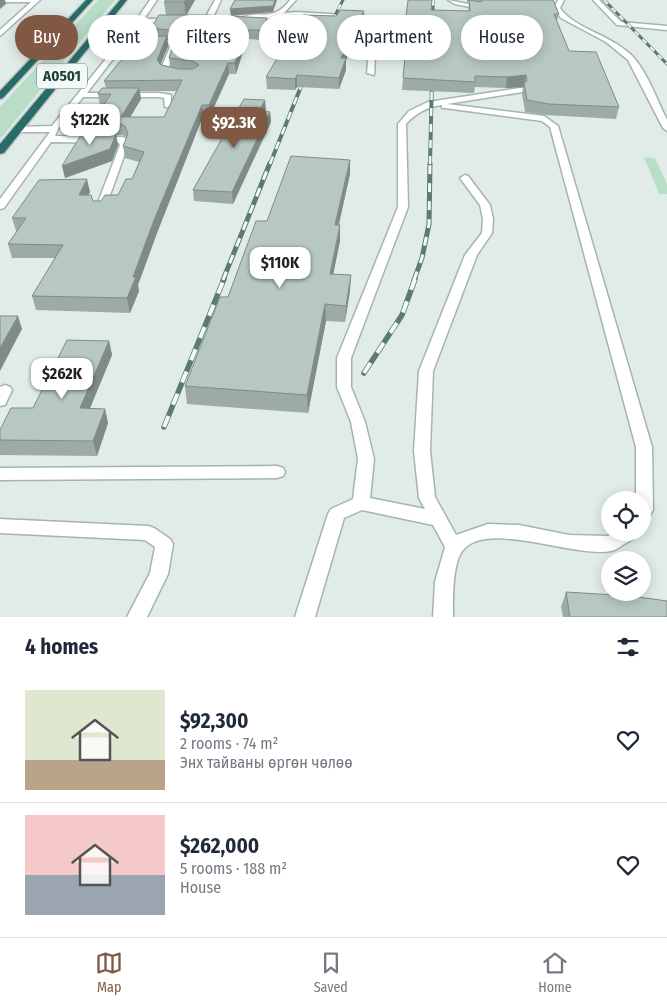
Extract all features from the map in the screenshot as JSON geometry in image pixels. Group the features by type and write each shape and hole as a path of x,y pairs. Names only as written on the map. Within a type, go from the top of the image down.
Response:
{"highway":[{"name":"A0501","path":"0,95 90,0"},
{"name":"A0501","path":"112,15 124,0"},
{"name":"A0501","path":"0,151 88,44"}],"street":[{"path":"0,0 37,0"},
{"path":"1,32 37,0"},
{"path":"143,15 154,0"},
{"path":"210,15 218,0"}],"lane":[{"path":"277,15 287,8 293,0"},
{"path":"451,0 457,3 480,7"},
{"path":"561,0 557,8 564,17 608,41 631,59 667,128"},
{"path":"596,0 620,24 665,27"},
{"path":"286,15 365,16 375,18 371,73"},
{"path":"158,41 175,42 164,71 168,74 186,74"},
{"path":"0,206 54,130 108,60"},
{"path":"361,504 366,459 358,422 344,387 344,358 403,207 402,124 412,113 431,104 520,90"},
{"path":"81,95 159,95 168,97 168,105"},
{"path":"431,104 518,115 544,120 554,126 644,447 645,491"},
{"path":"18,129 54,130"},
{"path":"49,139 114,138 122,140 124,145 100,210"},
{"path":"454,547 427,498 422,451 426,371 471,255 487,233 488,219 485,205 465,178"},
{"path":"0,474 277,472"},
{"path":"305,617 336,514 361,504 437,519"},
{"path":"0,526 148,533 164,544 159,574 137,617"},
{"path":"443,617 444,582 454,547 465,538 488,531 519,532 569,542 610,544 615,541"}],"green space":[{"path":"98,0 115,0 103,15 88,15 88,33 78,45 78,22"},
{"path":"43,60 65,60 0,139 0,107"},
{"path":"644,157 655,158 667,184 667,194 659,194"}],"building":[{"path":"166,0 186,0 184,2 164,2"},
{"path":"235,0 275,0 273,6 230,9"},
{"path":"408,0 432,0 431,10 470,11 469,0 481,2 483,0 553,0 559,14 554,14 569,51 596,52 619,107 549,104 527,100 524,83 527,81 526,75 507,77 475,76 475,82 403,78 405,60 451,60 451,15 406,15"},
{"path":"341,10 364,11 362,15 337,15 337,60 345,60 339,78 297,75 295,79 266,77 276,60 327,60 327,16 336,16"},
{"path":"168,15 168,30 158,29 158,17"},
{"path":"249,17 259,18 259,30 249,30"},
{"path":"158,36 167,36 158,58"},
{"path":"121,60 157,60 161,65 179,69 193,69 199,65 193,61 185,60 236,60 235,63 228,63 209,105 202,105 154,220 133,277 136,277 127,298 32,296 63,245 8,244 26,218 12,218 39,180 87,179 79,195 91,195 93,201 101,201 105,195 118,195 126,179 132,179 144,152 123,146 128,134 125,126 120,124 91,123 111,94 98,94 102,88 139,88 121,117 164,117 182,80 104,81"},
{"path":"244,99 265,100 259,111 270,112 232,192 193,190"},
{"path":"85,133 116,134 110,149 62,166 81,135"},
{"path":"291,156 350,160 335,225 340,225 330,274 351,275 346,306 325,304 307,395 185,386 220,297 228,297 256,221 267,221"},
{"path":"0,316 18,316 0,348"},
{"path":"67,340 109,341 80,408 105,409 93,441 0,440 0,430 11,408 33,408"},
{"path":"566,592 601,594 601,601 651,601 651,599 667,601 667,617 570,617"}],"railway":[{"path":"328,29 343,0"},
{"path":"433,0 433,15"},
{"path":"604,0 667,64"},
{"path":"270,164 306,74"},
{"path":"430,164 432,78"},
{"path":"223,280 270,163"},
{"path":"414,280 422,258 429,224 430,163"},
{"path":"164,427 224,279"},
{"path":"364,373 402,315 415,279"}]}
